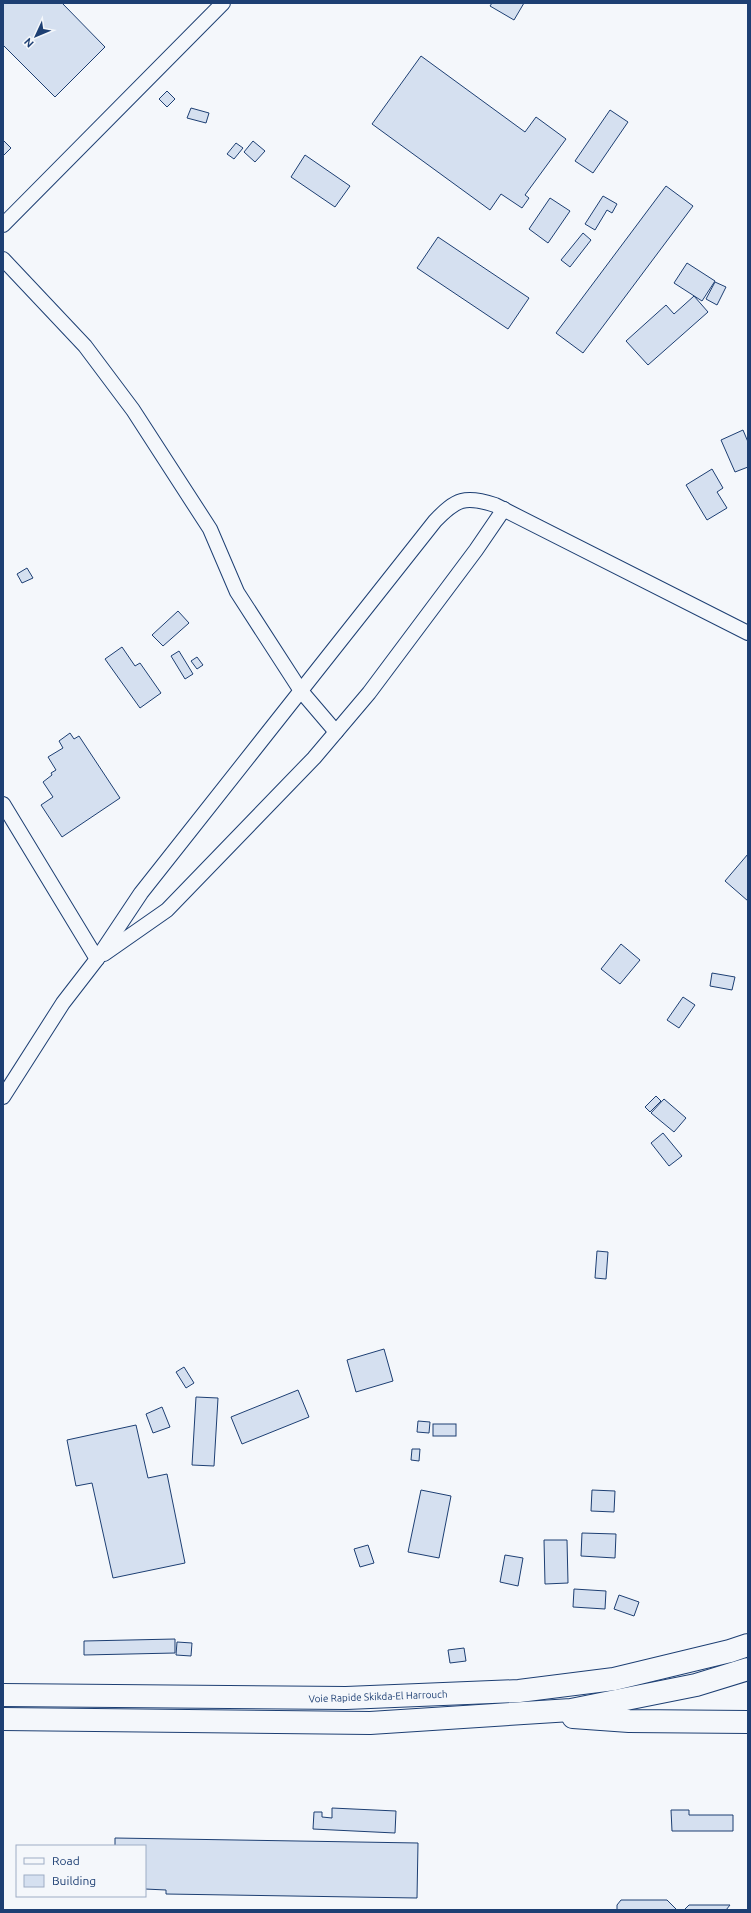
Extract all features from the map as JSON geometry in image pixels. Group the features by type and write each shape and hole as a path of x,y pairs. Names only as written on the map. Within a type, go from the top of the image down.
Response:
{"highway":[{"name":"Voie Rapide Skikda-El Harrouch","path":"3,1695 346,1698 519,1690 614,1679 730,1651 748,1645"},
{"path":"3,1719 370,1723 570,1710 696,1685 748,1669"},
{"path":"518,1713 629,1721 748,1722"}],"street":[{"path":"3,225 223,3"},
{"path":"3,259 85,346 133,410 210,529 237,592 301,691 336,732"},
{"path":"3,1096 63,1003 97,959 141,893 435,521 450,505 476,499 504,509 748,633"},
{"path":"97,959 167,910 314,758 374,686 476,550 504,509"},
{"path":"3,804 97,959"}],"building":[{"path":"3,3 62,3 105,47 55,97 3,45"},
{"path":"492,3 524,3 514,20 490,6"},
{"path":"421,56 525,132 536,117 566,139 525,195 529,198 522,208 501,194 490,210 372,124"},
{"path":"167,91 175,99 167,107 159,99"},
{"path":"191,108 209,113 206,123 187,118"},
{"path":"610,110 628,122 593,173 575,161"},
{"path":"3,140 11,148 3,156"},
{"path":"253,141 265,151 255,162 244,152"},
{"path":"236,143 243,148 234,159 227,154"},
{"path":"305,155 350,186 335,207 291,177"},
{"path":"666,186 693,206 583,353 556,333"},
{"path":"603,196 617,204 612,213 607,210 595,230 585,224"},
{"path":"550,198 570,211 548,243 529,229"},
{"path":"583,233 591,240 570,267 561,260"},
{"path":"438,237 529,298 508,329 417,268"},
{"path":"687,263 715,281 702,301 674,283"},
{"path":"715,282 726,287 717,305 706,299"},
{"path":"694,296 708,312 648,365 626,341 666,305 674,314"},
{"path":"743,430 748,442 748,467 735,472 721,440"},
{"path":"712,469 723,488 717,492 727,508 707,520 686,485"},
{"path":"27,568 33,578 22,583 17,574"},
{"path":"178,611 189,623 163,646 152,635"},
{"path":"122,647 135,666 140,663 161,693 140,708 105,659"},
{"path":"179,651 193,674 185,679 171,656"},
{"path":"197,657 203,665 197,669 191,661"},
{"path":"70,733 74,739 79,736 120,798 62,837 41,805 53,797 43,782 56,770 48,757 63,748 59,741"},
{"path":"748,854 748,901 725,881"},
{"path":"621,944 640,960 620,984 601,969"},
{"path":"712,973 735,977 732,990 710,986"},
{"path":"683,997 695,1005 679,1028 667,1020"},
{"path":"656,1096 661,1101 650,1112 645,1107"},
{"path":"664,1099 686,1118 674,1132 651,1113"},
{"path":"663,1133 682,1156 669,1166 651,1143"},
{"path":"597,1251 608,1252 606,1279 595,1278"},
{"path":"384,1349 393,1381 356,1392 347,1360"},
{"path":"184,1367 194,1383 186,1388 176,1372"},
{"path":"298,1390 309,1417 242,1444 231,1417"},
{"path":"196,1397 218,1398 214,1466 192,1465"},
{"path":"162,1407 170,1427 153,1433 146,1414"},
{"path":"418,1421 430,1422 429,1433 417,1432"},
{"path":"433,1424 456,1424 456,1436 433,1436"},
{"path":"136,1425 148,1478 167,1474 185,1563 113,1578 92,1483 76,1486 67,1440"},
{"path":"412,1449 420,1449 419,1461 411,1460"},
{"path":"421,1490 451,1496 439,1558 408,1552"},
{"path":"592,1490 615,1491 614,1512 591,1511"},
{"path":"582,1533 616,1534 615,1558 581,1556"},
{"path":"544,1540 567,1540 568,1583 545,1584"},
{"path":"368,1545 374,1563 360,1567 354,1549"},
{"path":"505,1555 523,1558 518,1586 500,1582"},
{"path":"574,1589 606,1591 605,1609 573,1607"},
{"path":"619,1595 639,1602 634,1616 614,1609"},
{"path":"175,1639 175,1653 84,1655 84,1641"},
{"path":"177,1642 192,1643 191,1656 176,1655"},
{"path":"464,1648 466,1661 450,1663 448,1650"},
{"path":"332,1808 396,1811 395,1833 313,1829 314,1812 322,1812 322,1817 332,1818"},
{"path":"671,1810 689,1810 689,1815 733,1815 733,1831 672,1831"},
{"path":"115,1838 418,1843 417,1898 166,1894 166,1890 146,1889 146,1845 115,1845"},
{"path":"621,1900 667,1900 677,1910 617,1910 617,1905"},
{"path":"689,1905 730,1905 726,1910 684,1910"}]}
